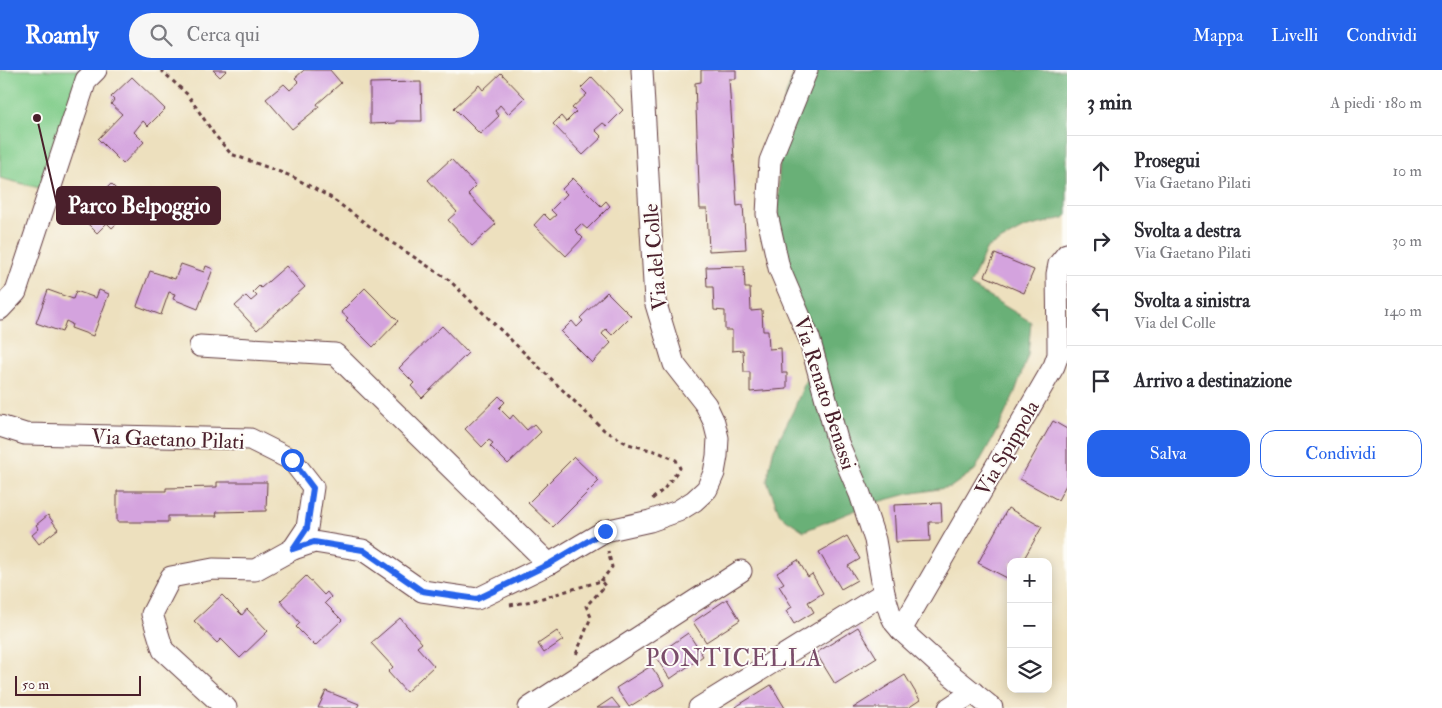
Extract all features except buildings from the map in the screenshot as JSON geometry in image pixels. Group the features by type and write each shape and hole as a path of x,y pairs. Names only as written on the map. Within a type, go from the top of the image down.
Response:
{"street":[{"path":"0,309 16,292 86,80 96,70"},
{"name":"Via del Colle","path":"220,706 163,650 152,614 171,577 213,568 255,570 293,549 314,542 363,550 422,591 477,599 549,564 605,531 650,521 678,511 694,501 707,489 714,474 717,456 718,438 714,422 706,405 674,364 655,301 642,70"},
{"name":"Via Renato Benassi","path":"807,70 770,161 767,214 779,268 809,338 838,444 860,494 875,540 884,593 890,614 901,630 945,670 992,708"},
{"name":"Via Spippola","path":"901,630 1054,366 1058,349 1056,274 1059,264 1067,254"},
{"path":"200,346 335,354 549,564"},
{"name":"Via Gaetano Pilati","path":"0,426 25,434 250,439 292,460 313,488 307,528 293,549"},
{"path":"529,708 741,571"},
{"path":"699,708 884,593"},
{"path":"949,708 972,692"}],"path":[{"path":"161,70 188,95 214,134 231,154 291,176 330,197 391,242 449,280 604,430 628,444 658,452 676,460 680,468 664,489 649,501"},
{"path":"508,606 601,581 612,567 605,531"},
{"path":"591,616 586,606 605,586 601,581"}],"green space":[{"path":"0,70 95,70 47,190 0,178"},
{"path":"795,70 1067,70 1067,215 1064,218 1024,228 987,248 970,285 1031,322 1028,355 1015,392 998,429 975,470 951,487 908,494 871,504 804,531 780,515 767,481 773,451 793,411 813,363 776,270 781,109"}],"place":[{"name":"Parco Belpoggio","path":"37,118"}],"district":[{"name":"PONTICELLA","path":"734,658"}],"route":[{"path":"292,460 313,488 307,528 293,549 314,542 363,550 422,591 477,599 549,564 605,531"}]}
